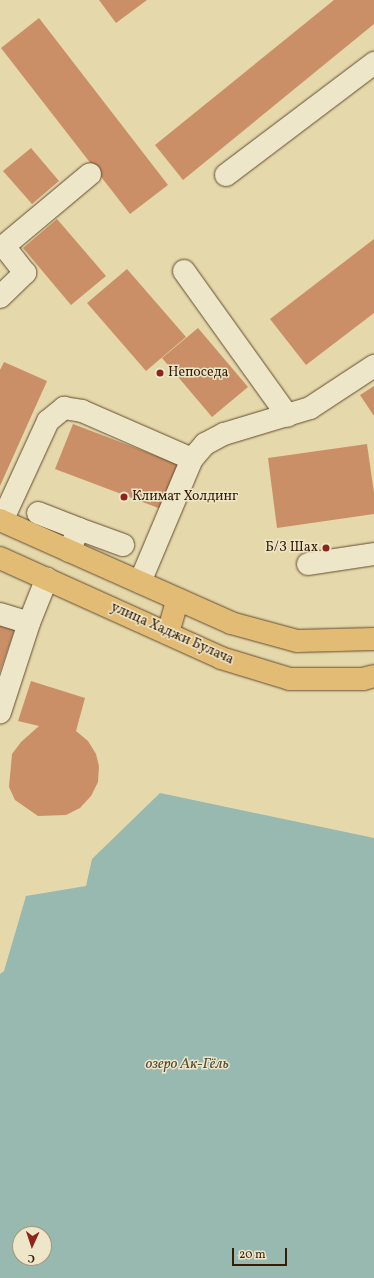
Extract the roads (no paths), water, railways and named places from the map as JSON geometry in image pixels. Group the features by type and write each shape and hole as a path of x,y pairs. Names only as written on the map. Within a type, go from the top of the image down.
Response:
{"main road":[{"path":"1,520 231,623 297,641 374,639"},
{"name":"улица Хаджи Булача","path":"0,558 221,658 290,679 363,679 374,676"},
{"path":"168,633 178,599"}],"street":[{"path":"226,175 374,63"},
{"path":"0,297 25,273 2,244 90,174"},
{"path":"184,271 288,416"},
{"path":"140,582 192,459 205,444 224,434 288,416 310,408 374,366"},
{"path":"1,520 48,421 64,408 82,410 192,459"},
{"path":"38,513 123,545"},
{"path":"69,550 79,529"},
{"path":"308,564 374,554"},
{"path":"0,712 29,623 47,578"},
{"path":"0,614 29,623"}],"water":[{"name":"озеро Ак-Гёль","path":"160,793 374,838 374,1278 0,1278 0,974 4,971 26,896 86,886 92,859"}],"place":[{"name":"Непоседа","path":"160,373"},
{"name":"Климат Холдинг","path":"124,497"},
{"name":"Б/З Шах","path":"326,548"}]}
